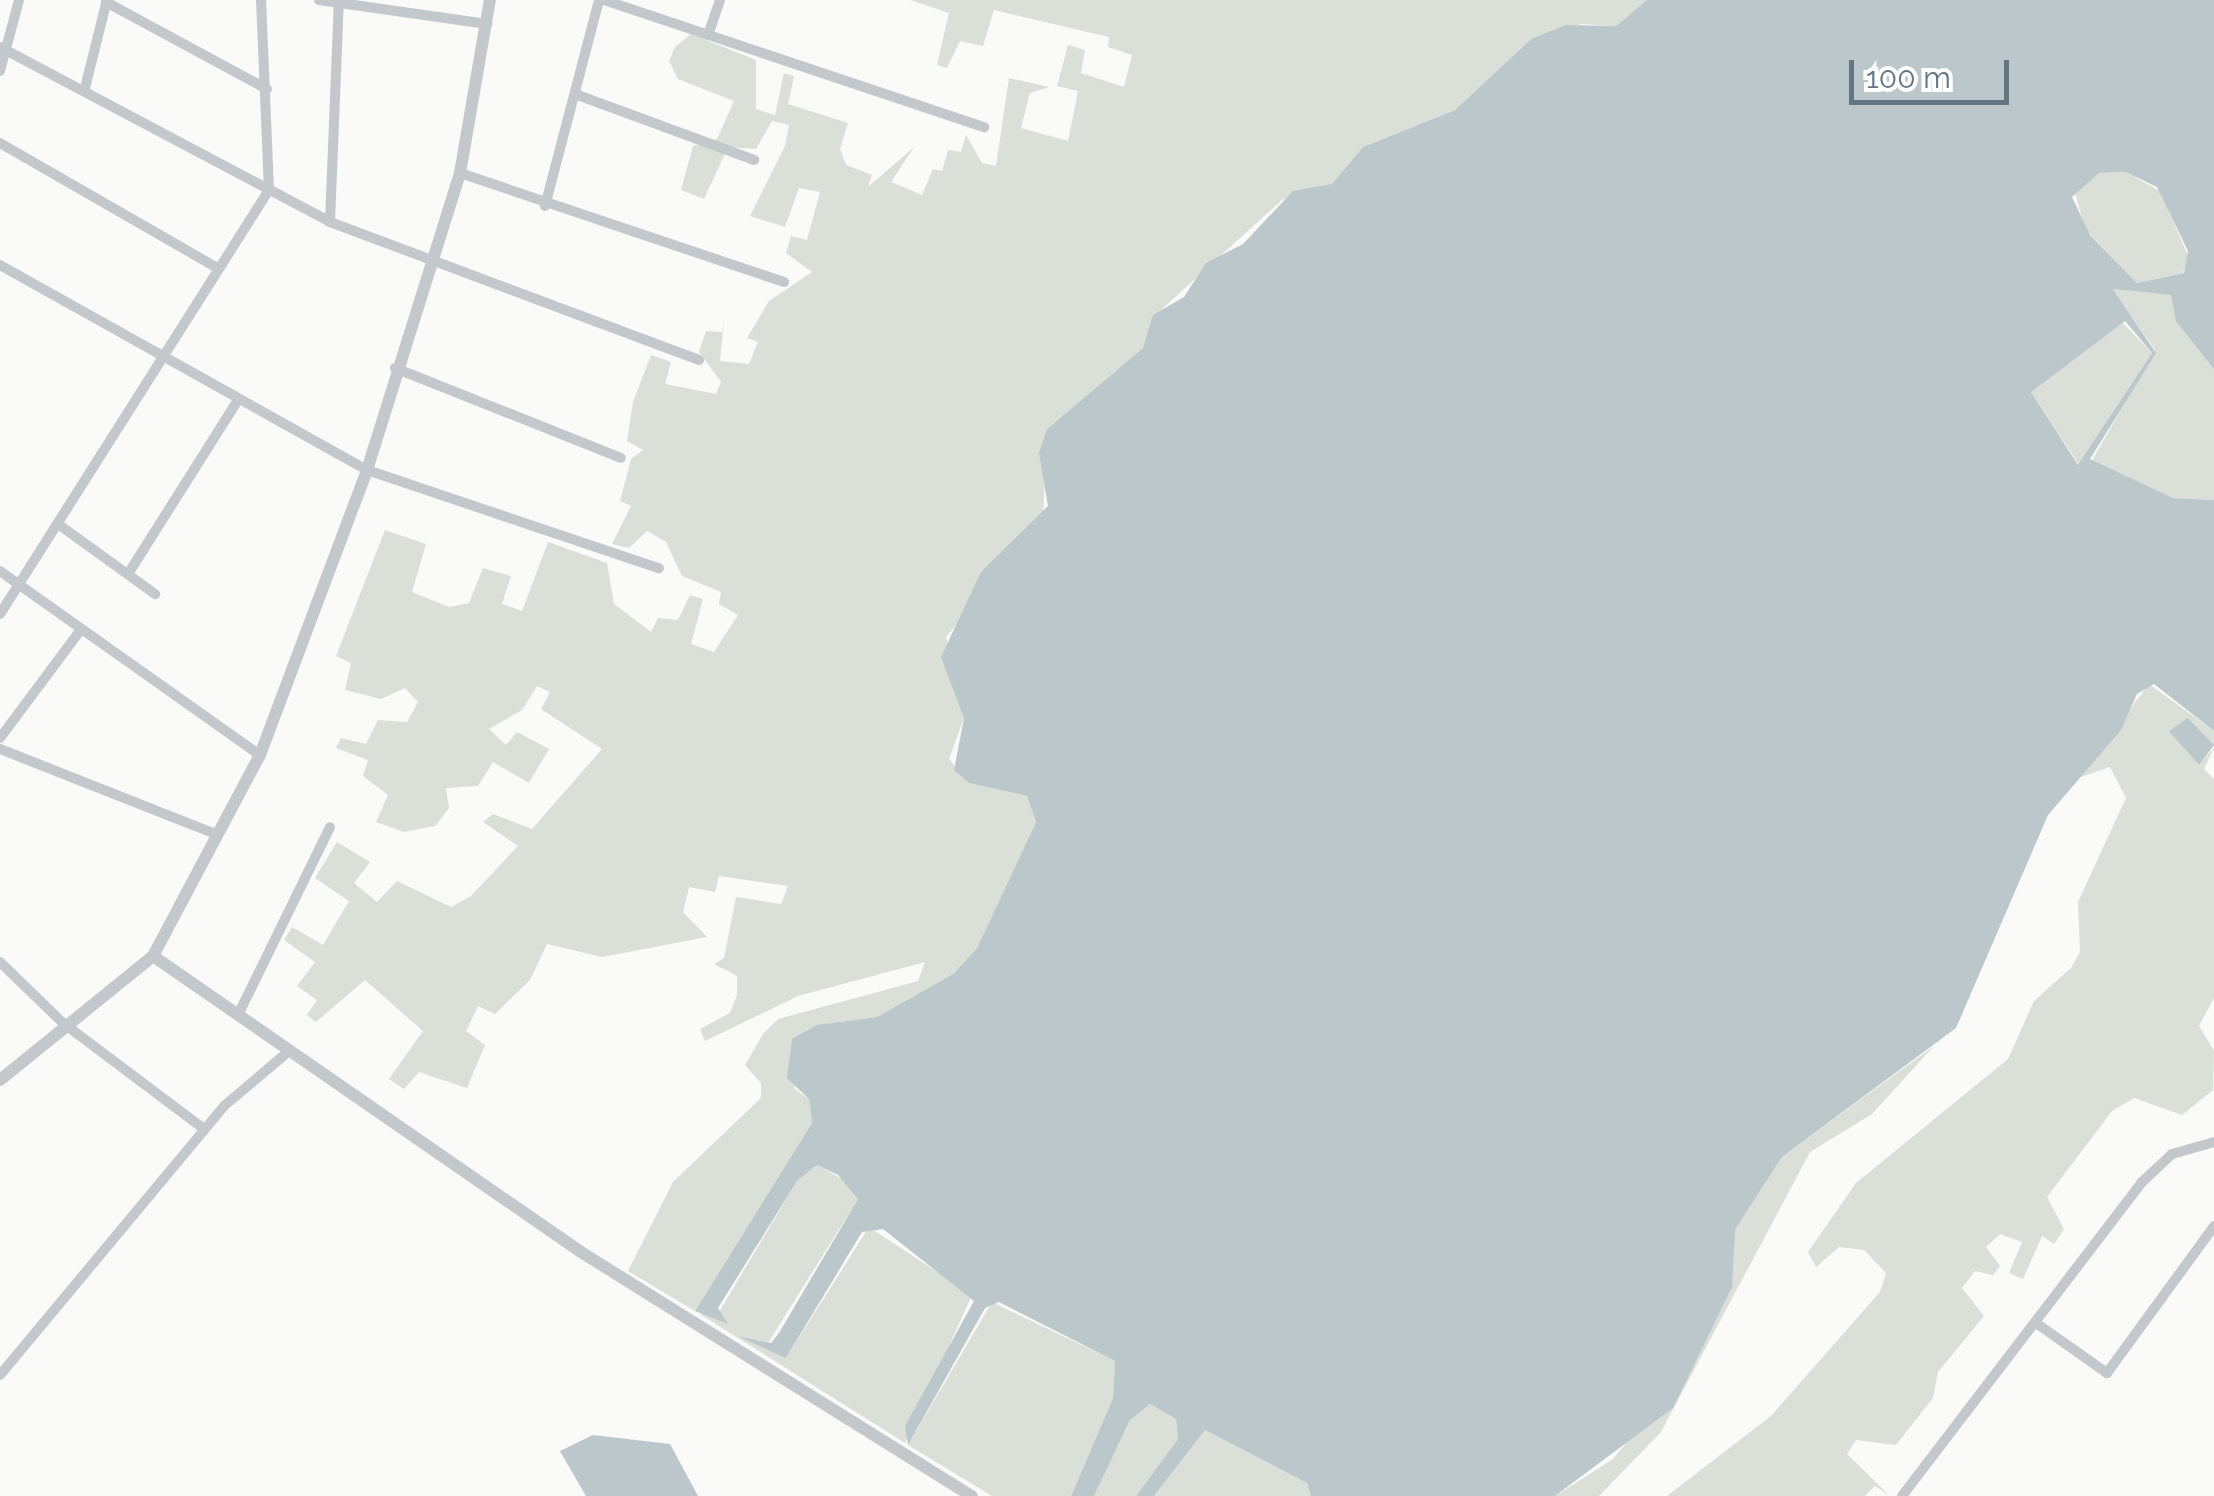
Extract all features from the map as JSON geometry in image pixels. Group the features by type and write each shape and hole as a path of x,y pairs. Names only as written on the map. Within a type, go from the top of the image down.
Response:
{"street":[{"path":"0,71 18,0"},
{"path":"0,614 268,190 260,0"},
{"path":"319,0 488,24"},
{"path":"0,1080 63,1024 153,956 260,756 367,470 427,264 460,173 490,0"},
{"path":"545,206 602,0 984,127"},
{"path":"708,35 720,0"},
{"path":"86,88 107,1 266,89"},
{"path":"330,222 338,3"},
{"path":"5,51 86,88 330,222 427,264 699,360"},
{"path":"575,94 754,160"},
{"path":"0,143 217,268"},
{"path":"460,173 545,206 784,282"},
{"path":"0,264 367,470 660,568"},
{"path":"395,368 621,458"},
{"path":"128,574 238,400"},
{"path":"58,524 155,594"},
{"path":"0,571 80,632 260,756"},
{"path":"0,738 80,632"},
{"path":"0,749 216,834"},
{"path":"238,1015 330,827"},
{"path":"153,956 581,1252 972,1496"},
{"path":"0,962 63,1024 204,1129"},
{"path":"0,1375 204,1129 289,1051"},
{"path":"1902,1496 2154,1168 2214,1142"},
{"path":"2036,1323 2108,1374 2214,1226"}],"shaded area":[{"path":"910,0 1647,0 1616,26 1581,24 1531,39 1455,110 1363,147 1332,184 1282,200 1163,308 1143,348 1047,429 1043,518 981,572 967,612 946,637 964,718 949,759 969,783 1027,796 1036,822 977,948 953,974 877,1017 825,1024 792,1040 795,1089 809,1099 812,1123 695,1311 628,1271 673,1182 761,1098 761,1083 745,1065 763,1034 778,1019 918,981 925,962 798,996 705,1041 700,1029 730,1013 737,995 737,976 714,964 724,958 736,897 781,904 788,886 719,876 715,892 689,887 683,912 707,937 602,957 547,944 530,980 495,1014 478,1006 466,1031 485,1045 467,1088 419,1072 404,1089 389,1079 423,1031 365,980 316,1022 307,1015 317,1000 297,986 315,962 284,940 292,927 323,945 349,901 315,878 337,842 370,862 354,883 377,902 397,881 451,907 471,896 518,846 483,822 493,814 532,829 602,749 541,709 550,692 537,686 522,710 489,729 506,745 517,732 549,749 529,783 493,762 478,786 446,788 449,808 435,826 404,832 376,822 388,795 363,776 368,760 336,748 341,738 366,744 378,720 407,722 418,702 405,688 381,699 345,690 351,663 336,656 385,530 426,544 412,592 449,607 469,603 483,568 511,576 502,604 522,611 548,542 607,563 614,604 651,632 658,618 678,620 690,595 703,599 691,644 714,652 738,615 719,604 721,592 682,576 666,542 647,531 629,548 612,544 631,506 620,501 631,459 643,450 627,441 633,402 651,355 671,362 665,384 716,394 721,382 699,352 706,331 722,332 724,320 720,361 749,364 758,342 747,338 769,301 812,272 786,253 791,236 807,240 820,192 799,188 785,227 750,216 785,146 789,125 772,121 756,149 728,147 704,199 681,190 693,146 717,139 734,101 678,79 669,61 675,47 691,34 756,60 756,109 775,115 784,73 794,76 788,104 848,123 840,149 846,165 872,175 868,187 914,147 891,182 922,195 933,169 942,171 948,150 961,152 966,135 982,163 996,166 1009,78 1049,87 1030,93 1021,128 1068,141 1078,91 1057,86 1068,45 1085,50 1081,73 1124,87 1132,55 1108,47 1109,37 994,10 983,46 960,41 947,68 937,65 949,13"},
{"path":"1647,0 2214,0 2214,369 2176,321 2171,295 2113,289 2156,353 2090,459 2173,498 2214,500 2214,731 2154,684 2137,694 2121,730 2048,815 1956,1028 1782,1157 1735,1230 1732,1287 1673,1408 1555,1496 1311,1496 1307,1483 1205,1430 1154,1496 1136,1496 1178,1439 1176,1419 1150,1404 1130,1420 1094,1496 1071,1496 1113,1398 1115,1361 999,1302 985,1308 908,1445 905,1426 974,1301 883,1229 862,1232 786,1358 740,1337 771,1343 779,1333 858,1199 838,1175 817,1165 797,1181 718,1308 728,1324 695,1311 812,1123 809,1099 787,1078 792,1039 817,1025 877,1017 953,974 977,948 1036,822 1027,796 969,783 954,770 964,718 941,657 981,572 1048,506 1039,453 1047,429 1143,348 1153,315 1184,297 1206,263 1243,244 1293,191 1332,184 1363,147 1455,110 1531,39 1566,25 1616,26","holes":["2125,172 2157,187 2188,251 2184,273 2137,283 2090,235 2072,197 2099,173","2125,321 2152,353 2078,465 2031,392"]},
{"path":"2125,172 2160,191 2189,258 2183,273 2137,283 2085,229 2074,189 2099,173"},
{"path":"2113,289 2171,295 2214,369 2214,500 2173,498 2090,464 2155,350"},
{"path":"2120,320 2152,353 2079,465 2031,392"},
{"path":"2149,684 2214,731 2214,745 2188,718 2198,765 2214,748 2204,769 2214,779 2214,998 2199,1026 2214,1051 2213,1090 2182,1115 2134,1098 2112,1111 2047,1197 2064,1229 2054,1244 2042,1236 2023,1279 2009,1273 2022,1242 2000,1234 1986,1247 2000,1266 1993,1275 1975,1271 1962,1288 1984,1316 1938,1372 1933,1398 1896,1445 1856,1440 1847,1454 1889,1495 1875,1486 1865,1496 1667,1496 1771,1416 1880,1292 1886,1273 1864,1250 1839,1247 1816,1267 1808,1252 1856,1183 2008,1059 2034,1001 2071,968 2080,952 2078,902 2126,798 2110,767 2078,778"},
{"path":"2188,718 2214,745 2199,765 2169,731"},
{"path":"1934,1046 1872,1114 1810,1152 1661,1432 1599,1496 1555,1496 1613,1459 1688,1369 1724,1302 1735,1230 1782,1157"},
{"path":"817,1165 851,1184 858,1199 768,1343 786,1358 869,1227 972,1295 905,1443 700,1314 719,1312 797,1181"},
{"path":"992,1302 1115,1361 1113,1398 1071,1496 992,1496 908,1445"},
{"path":"1150,1404 1176,1419 1178,1439 1136,1496 1094,1496 1130,1420"},
{"path":"1205,1430 1307,1483 1311,1496 1154,1496"},
{"path":"593,1435 670,1444 698,1496 586,1496 560,1451"}]}
